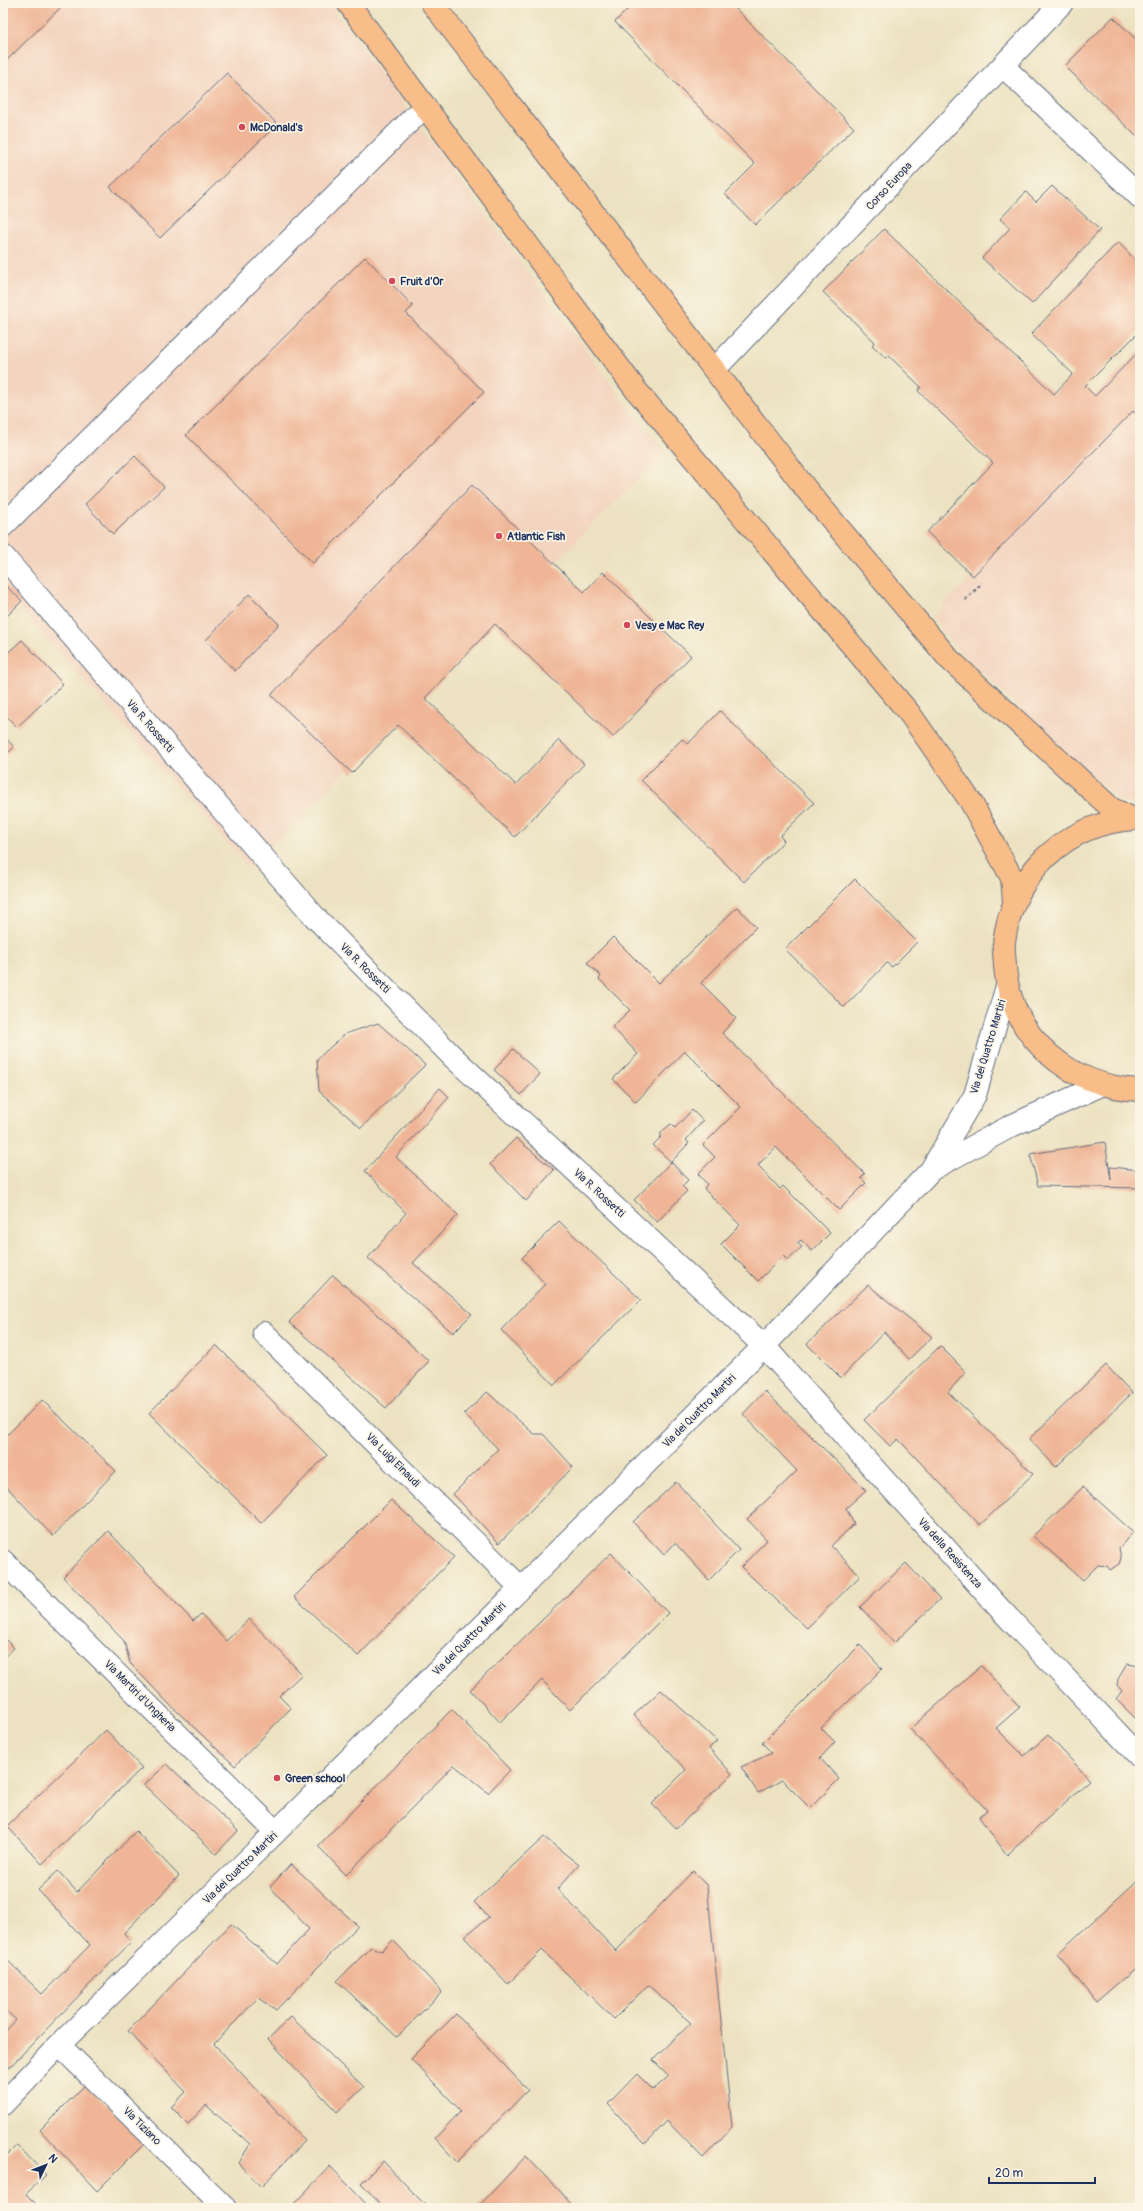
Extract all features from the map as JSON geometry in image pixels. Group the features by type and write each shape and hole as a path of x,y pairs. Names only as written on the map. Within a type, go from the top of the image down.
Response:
{"main road":[{"path":"348,3 636,390 910,714 971,802 1012,878 1014,902"},
{"path":"432,3 806,488 949,659 1112,809 1137,819"},
{"path":"1137,819 1096,825 1062,843 1033,869 1014,902 1004,944 1007,986 1020,1019 1041,1048 1068,1070 1101,1085 1140,1091"}],"street":[{"name":"Corso Europa","path":"715,369 1062,3"},
{"path":"1003,66 1140,198"},
{"path":"3,526 425,106"},
{"name":"Via R. Rossetti","path":"3,556 314,916 454,1058 764,1346"},
{"name":"Via dei Quattro Martiri","path":"3,2104 59,2045 276,1832 764,1346 931,1170 975,1095 1007,986"},
{"name":"Via dei Quattro Martiri","path":"931,1170 1011,1126 1101,1085"},
{"name":"Via Luigi Einaudi","path":"264,1333 521,1588"},
{"name":"Via della Resistenza","path":"764,1346 1000,1609 1140,1756"},
{"name":"Via Martiri d'Ungheria","path":"3,1561 276,1832"},
{"name":"Via Tiziano","path":"59,2045 225,2208"}],"path":[{"path":"965,600 982,583"}],"shaded area":[{"path":"3,3 328,3 637,419 665,452 249,868 3,589"},
{"path":"1140,404 1140,807 1118,800 957,650 932,617"}],"building":[{"path":"3,3 65,3 3,64"},
{"path":"634,3 730,3 854,128 755,225 725,194 755,164 615,22"},
{"path":"1113,17 1140,43 1139,139 1065,66"},
{"path":"227,73 277,124 160,238 110,187"},
{"path":"1052,186 1100,230 1032,304 982,258 1010,228 1000,219 1026,192 1036,202"},
{"path":"884,229 1054,394 1073,374 1031,334 1118,242 1140,265 1140,331 1085,386 1095,396 1140,350 1140,418 1133,411 973,576 927,532 993,463 918,391 921,387 889,356 886,358 872,345 875,342 823,292"},
{"path":"365,257 413,306 406,313 484,392 313,563 186,435"},
{"path":"135,456 164,487 113,534 85,504"},
{"path":"472,485 584,592 603,572 691,656 613,737 495,624 425,698 516,785 559,740 584,764 515,837 398,725 352,773 271,695"},
{"path":"3,583 22,601 3,620"},
{"path":"249,594 279,624 235,671 206,640"},
{"path":"22,640 63,684 17,727 3,713 3,657"},
{"path":"720,711 814,803 780,836 784,841 744,882 641,780 682,739 688,744"},
{"path":"3,735 14,747 3,758"},
{"path":"855,879 917,942 892,967 887,963 844,1007 785,949"},
{"path":"737,907 756,927 701,983 736,1018 722,1033 865,1174 861,1178 866,1183 839,1210 776,1147 758,1165 780,1189 783,1186 830,1233 812,1251 801,1240 797,1243 802,1247 788,1260 783,1256 758,1281 721,1244 740,1225 704,1189 707,1184 698,1174 715,1157 703,1145 741,1107 685,1051 636,1102 613,1079 638,1054 612,1027 630,1010 599,979 601,976 587,963 613,937 659,983"},
{"path":"378,1023 425,1065 361,1128 319,1091 317,1059 345,1034"},
{"path":"513,1049 540,1074 521,1095 494,1070"},
{"path":"440,1088 449,1097 396,1157 458,1215 413,1263 472,1314 453,1333 368,1258 406,1213 365,1171"},
{"path":"692,1110 703,1121 686,1140 689,1143 671,1162 653,1145 661,1137 661,1132 671,1124 675,1128"},
{"path":"516,1138 554,1170 526,1201 490,1164"},
{"path":"1105,1142 1111,1180 1110,1167 1140,1170 1140,1188 1038,1186 1030,1154"},
{"path":"671,1162 688,1180 682,1186 687,1191 657,1222 634,1200"},
{"path":"559,1221 641,1300 554,1385 501,1330 545,1284 522,1258"},
{"path":"333,1275 429,1361 386,1408 289,1322"},
{"path":"868,1285 932,1337 909,1359 884,1332 841,1378 807,1344"},
{"path":"216,1345 327,1455 261,1523 149,1413"},
{"path":"940,1346 966,1372 948,1392 1033,1474 980,1525 898,1439 890,1446 864,1420"},
{"path":"1106,1365 1132,1393 1056,1467 1029,1439"},
{"path":"765,1391 866,1490 846,1508 854,1524 831,1546 860,1576 807,1628 741,1567 767,1540 747,1519 797,1471 743,1414"},
{"path":"487,1392 534,1434 543,1434 573,1467 499,1543 453,1494 498,1449 464,1414"},
{"path":"42,1400 116,1471 53,1536 3,1483 3,1439"},
{"path":"676,1482 739,1550 709,1580 675,1543 664,1555 633,1522"},
{"path":"1083,1487 1133,1532 1119,1548 1121,1558 1119,1564 1110,1570 1107,1566 1098,1565 1083,1580 1033,1536"},
{"path":"391,1500 454,1557 358,1656 294,1597"},
{"path":"108,1531 193,1621 201,1614 226,1641 249,1619 302,1674 279,1696 291,1708 235,1766 167,1702 130,1663 124,1641 63,1577"},
{"path":"611,1553 668,1613 570,1710 542,1680 500,1722 470,1690"},
{"path":"906,1563 940,1599 894,1643 860,1607"},
{"path":"3,1637 14,1648 3,1658"},
{"path":"860,1645 882,1669 821,1728 835,1742 820,1758 839,1779 810,1808 782,1780 758,1793 741,1767 772,1753 762,1743"},
{"path":"1127,1664 1140,1666 1140,1723 1116,1699 1122,1691 1117,1685 1118,1679"},
{"path":"981,1666 1020,1707 996,1728 1024,1756 1048,1735 1090,1780 1007,1855 979,1817 987,1810 910,1729"},
{"path":"661,1690 717,1741 709,1748 732,1774 676,1829 652,1804 686,1770 634,1715"},
{"path":"452,1709 510,1770 488,1793 454,1765 346,1875 318,1846"},
{"path":"106,1730 142,1768 42,1864 7,1826"},
{"path":"167,1764 238,1831 216,1854 144,1785"},
{"path":"136,1831 179,1876 124,1933 131,1942 3,2074 3,2034 16,2020 3,2008 3,1956 42,1994 90,1945 38,1890 58,1871 77,1892"},
{"path":"544,1837 579,1865 557,1889 616,1951 693,1871 707,1886 732,2127 703,2158 667,2121 645,2144 608,2104 637,2074 653,2090 669,2076 653,2060 691,2023 648,1985 614,2019 542,1950 508,1984 464,1937 489,1917 474,1902"},
{"path":"291,1864 358,1926 276,2010 258,1998 214,2044 305,2141 261,2187 239,2163 250,2144 206,2105 188,2124 171,2107 186,2092 128,2031 231,1924 277,1964 309,1929 270,1887"},
{"path":"1140,1878 1140,1964 1096,2002 1057,1954"},
{"path":"393,1940 442,1992 397,2037 337,1981 371,1947 382,1951"},
{"path":"456,2014 528,2090 457,2162 435,2138 461,2111 411,2059"},
{"path":"291,2017 364,2087 337,2112 268,2039"},
{"path":"85,2085 146,2142 97,2191 40,2130"},
{"path":"17,2145 46,2175 26,2194 40,2208 3,2208 3,2159"},
{"path":"526,2156 575,2208 477,2208"},
{"path":"383,2161 428,2208 384,2208 361,2183"},
{"path":"330,2166 370,2208 290,2208"}],"place":[{"name":"McDonald's","path":"242,127"},
{"name":"Fruit d'Or","path":"392,281"},
{"name":"Atlantic Fish","path":"499,536"},
{"name":"Vesy e Mac Rey","path":"627,625"},
{"name":"Green school","path":"277,1778"}]}
